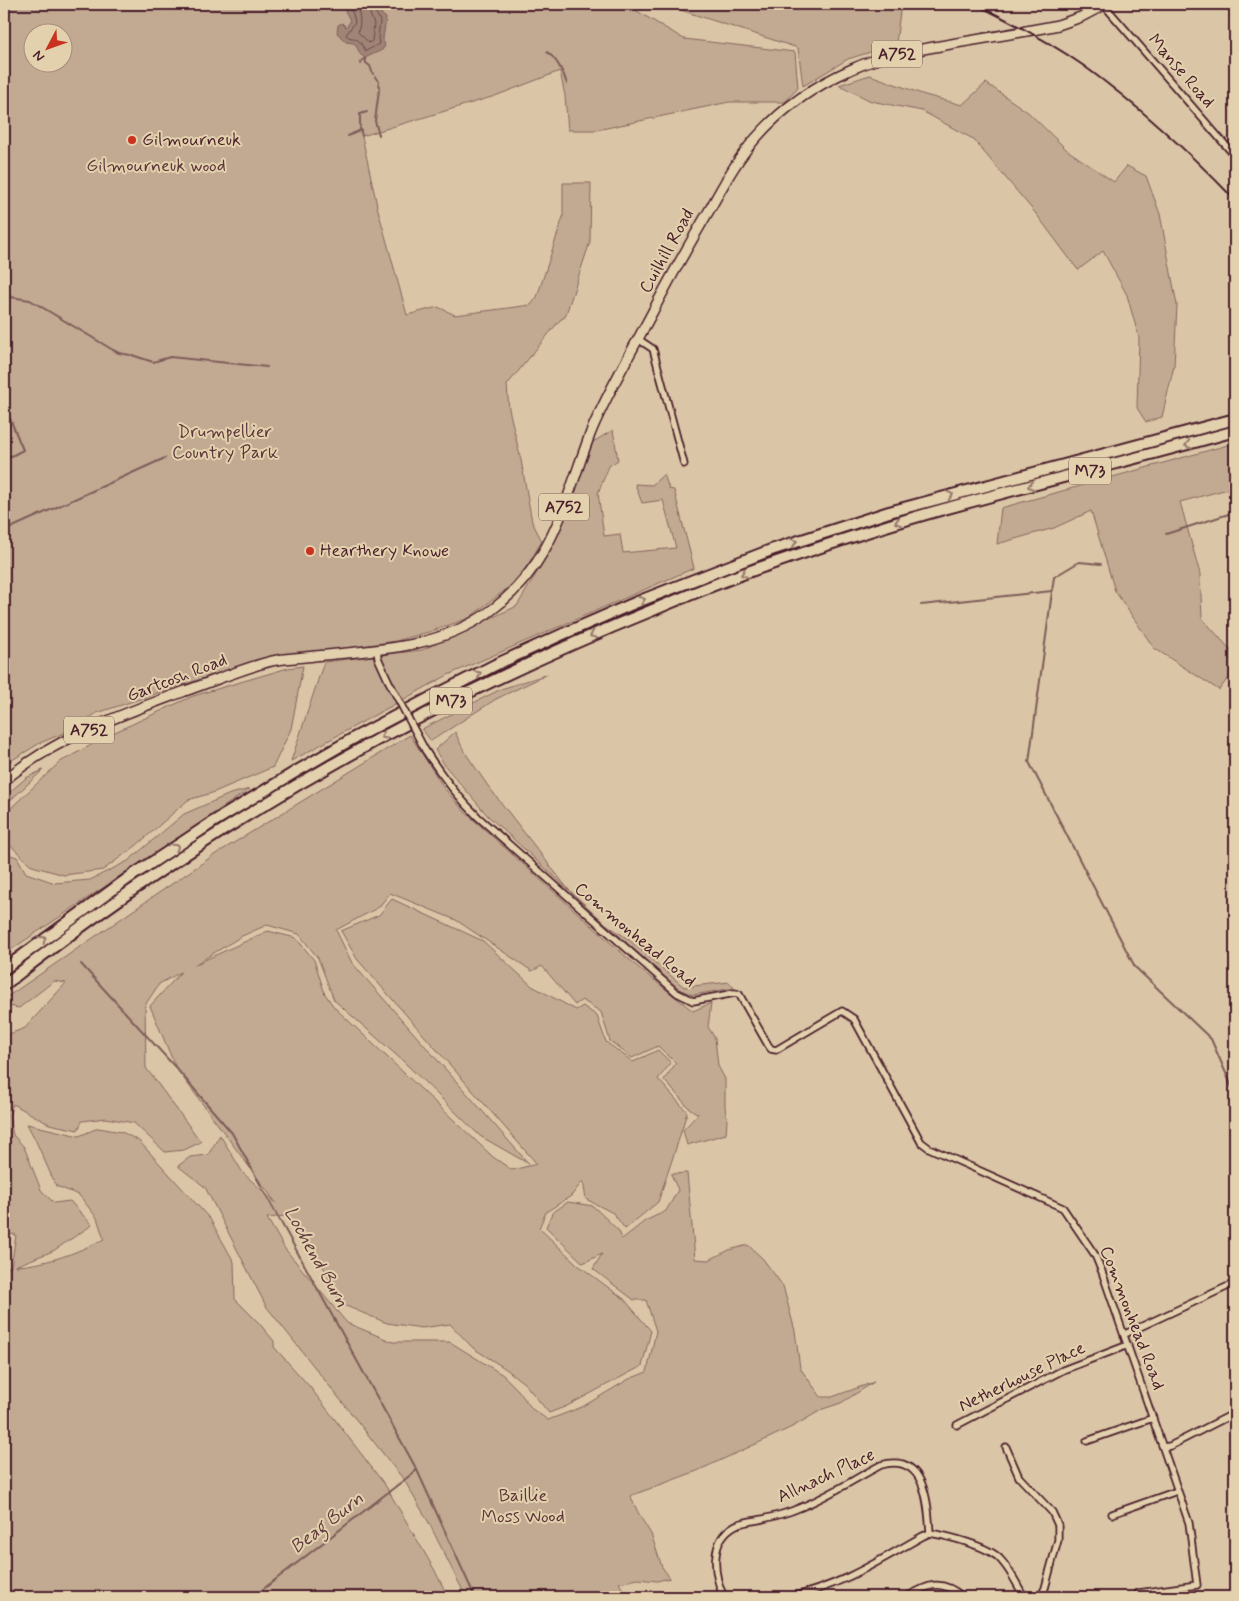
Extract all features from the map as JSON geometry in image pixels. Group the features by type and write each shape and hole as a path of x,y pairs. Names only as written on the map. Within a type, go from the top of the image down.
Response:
{"highway":[{"name":"M73","path":"4,969 130,877 213,822 288,776 354,738 432,697 497,664 563,634 637,602 771,550 880,515 1235,418"},
{"name":"M73","path":"4,986 133,890 217,835 301,784 360,749 438,708 605,629 757,569 872,530 1235,431"}],"main road":[{"name":"Cuilhill Road","path":"376,649 416,644 460,629 488,613 524,580 543,554 556,529 592,431 616,379 669,280 738,161 768,124 803,96 832,78 855,67 910,51 1058,24 1081,17 1105,5"},
{"name":"Gartcosh Road","path":"4,781 21,766 76,736 138,709 222,678 273,660 376,649"}],"street":[{"name":"Manse Road","path":"1105,5 1235,156"},
{"path":"638,339 653,350 684,464"},
{"name":"Commonhead Road","path":"376,649 388,680 425,750 446,782 478,817 677,994 693,1001 734,993 739,994 768,1045 771,1049 776,1050 842,1011 854,1019 921,1142 929,1148 1063,1208 1095,1255 1128,1345 1191,1533 1197,1585 1138,1592"},
{"path":"1124,1334 1235,1283"},
{"name":"Netherhouse Place","path":"957,1425 1063,1370 1128,1345"},
{"path":"1163,1447 1170,1446 1235,1414"},
{"path":"1087,1441 1153,1418"},
{"path":"1006,1447 1020,1477 1052,1512 1058,1525 1058,1540 1046,1583 1042,1594 1038,1597"},
{"name":"Allnach Place","path":"724,1597 716,1579 716,1550 721,1540 734,1526 744,1522 778,1516 800,1508 881,1465 900,1463 917,1475 923,1484 928,1499 930,1533"},
{"path":"1112,1514 1177,1491"},
{"path":"790,1597 822,1589 859,1572 930,1533 977,1546 993,1553 1006,1566 1024,1597"},
{"path":"906,1597 927,1586 936,1585 954,1591 963,1597"}],"green space":[{"name":"Drumpellier Country Park","path":"4,4 625,4 684,39 795,52 798,88 785,102 729,102 597,130 568,130 565,96 560,71 495,96 362,136 378,210 407,315 438,307 455,315 531,305 537,297 563,217 563,183 591,183 590,242 565,317 560,320 507,385 509,409 521,460 532,522 542,541 527,566 509,587 469,618 396,641 253,662 97,713 71,730 40,743 4,765"},
{"path":"662,4 901,4 896,44 848,59 803,86 798,48"},
{"path":"870,75 925,95 962,105 986,83 1029,113 1067,150 1114,182 1127,166 1146,176 1160,214 1177,305 1174,366 1162,417 1146,422 1137,408 1139,338 1127,295 1103,251 1078,270 1037,215 973,139 922,111 871,101 839,85"},
{"path":"613,430 618,460 609,466 598,493 604,536 620,534 623,553 676,548 663,500 642,503 635,484 652,485 664,474 669,489 674,490 694,568 448,675 291,761 324,662 422,650 517,606 552,547 593,442"},
{"path":"1235,443 1235,487 1180,502 1200,574 1202,618 1235,655 1235,677 1229,677 1219,690 1154,648 1115,591 1091,511 1054,528 997,544 1001,508"},
{"path":"303,666 291,729 273,767 212,793 188,800 137,845 103,870 64,875 32,866 4,839 4,819 13,806 60,762 115,732 193,696 288,668"},
{"path":"548,674 496,699 431,741 422,729 501,689"},
{"path":"455,732 464,751 488,786 567,888 488,816 446,767 435,750"},
{"name":"Baillie Moss Wood","path":"410,735 444,788 465,812 640,969 693,1011 711,1003 708,1027 715,1038 718,1066 725,1079 726,1134 687,1145 683,1130 698,1114 689,1108 664,1080 676,1063 658,1046 632,1058 610,1041 601,1012 582,1000 575,1005 542,966 532,971 456,920 390,893 379,907 336,930 352,963 529,1164 480,1136 403,1061 334,1000 318,958 299,934 267,925 242,936 194,965 268,931 296,938 314,960 325,994 334,1007 493,1157 512,1170 537,1164 357,959 341,931 379,915 392,899 483,941 532,986 576,1010 583,1006 597,1016 606,1042 633,1062 658,1050 671,1063 658,1079 687,1112 658,1202 625,1229 613,1213 586,1199 583,1181 571,1196 546,1212 539,1228 578,1265 624,1299 651,1331 642,1366 567,1406 549,1413 525,1384 506,1369 473,1348 450,1324 422,1328 387,1323 341,1304 322,1264 286,1216 267,1218 285,1249 347,1323 393,1342 450,1342 503,1375 518,1390 532,1409 548,1420 582,1407 629,1379 647,1372 656,1331 646,1300 634,1300 593,1269 602,1254 583,1263 546,1227 552,1213 568,1202 593,1206 619,1231 622,1239 645,1221 666,1211 678,1190 671,1174 687,1173 695,1259 709,1260 729,1250 748,1245 763,1259 783,1286 795,1331 800,1368 821,1397 832,1397 874,1382 841,1403 823,1409 794,1426 756,1444 697,1471 630,1496 651,1534 662,1567 670,1578 657,1581 638,1579 619,1583 625,1593 599,1593 599,1597 466,1597 428,1521 404,1480 266,1306 205,1187 178,1166 190,1157 208,1155 220,1135 243,1173 276,1203 176,1068 150,1006 181,972 159,984 145,1005 146,1068 201,1142 184,1150 165,1152 134,1123 106,1118 82,1121 78,1130 49,1124 13,1104 9,1116 13,1135 24,1147 41,1190 54,1203 70,1201 92,1225 53,1251 15,1266 61,1257 104,1239 97,1218 79,1195 56,1186 27,1124 79,1136 98,1128 122,1132 139,1141 210,1219 234,1262 235,1299 274,1341 274,1347 310,1387 385,1485 434,1569 448,1597 4,1597 4,1268 11,1267 16,1235 4,1233 4,1036 25,1028 66,983 54,981 19,1008 4,1005 4,999 214,855"},
{"path":"43,770 4,806 4,797 26,778"},
{"path":"250,789 4,956 4,853 17,857 26,873 55,883 90,880 128,861 184,814 230,794"},
{"path":"606,924 628,939 684,987 729,982 734,988 693,995 679,989"}],"water":[{"path":"343,4 386,4 381,14 386,18 383,39 385,46 382,50 365,58 360,54 354,43 346,42 337,33 338,25 342,23 346,27 350,22"}],"waterway":[{"path":"547,52 554,58 567,84"},
{"path":"365,58 373,74"},
{"path":"361,64 362,60 365,59"},
{"path":"375,77 379,82 379,87"},
{"path":"379,90 375,121 379,135"},
{"path":"360,126 360,114 367,112"},
{"path":"360,128 362,136"},
{"path":"348,136 361,130"},
{"path":"4,296 30,300 113,350 130,355"},
{"path":"132,355 153,362 170,357 267,367"},
{"path":"4,460 23,450 6,409"},
{"path":"4,531 165,458"},
{"path":"1166,534 1235,512"},
{"path":"1101,564 1079,562 1054,577 1029,762 1135,967 1211,1039 1235,1094"},
{"path":"921,605 1052,591"},
{"name":"Lochend Burn","path":"81,964 176,1068 232,1133 417,1470 475,1597"},
{"name":"Beag Burn","path":"253,1597 417,1470"}],"railway":[{"path":"975,4 1017,25 1071,57 1104,81 1162,130 1235,200"}],"place":[{"name":"Gilmourneuk","path":"132,140"},
{"name":"Hearthery Knowe","path":"310,551"}],"park label":[{"name":"Gilmourneuk wood","path":"156,166"}]}
